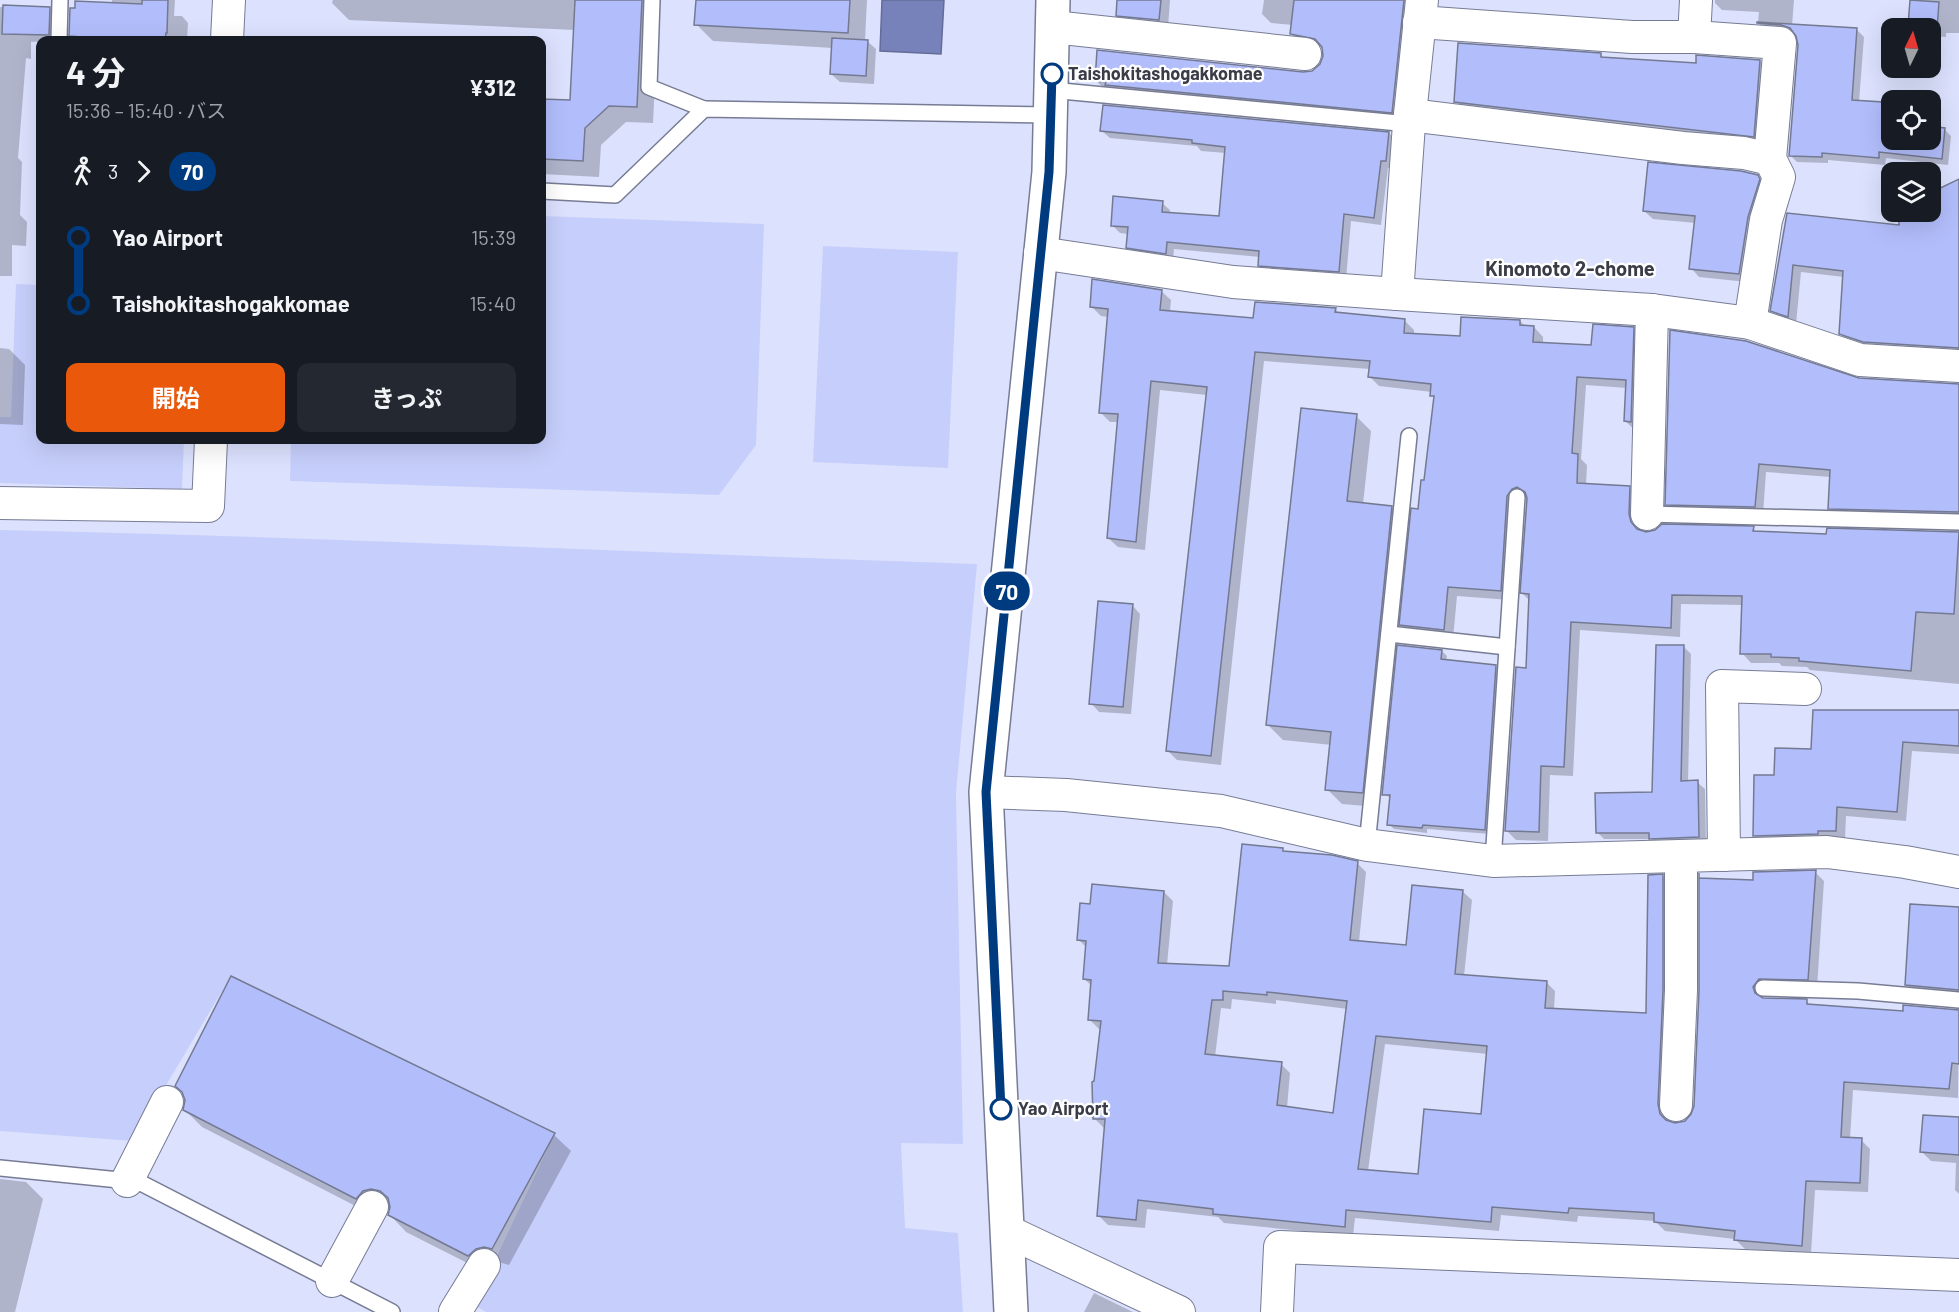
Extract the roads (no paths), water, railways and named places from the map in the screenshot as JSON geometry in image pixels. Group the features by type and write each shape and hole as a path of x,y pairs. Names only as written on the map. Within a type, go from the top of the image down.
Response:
{"main road":[{"path":"1011,1312 986,792 1049,172 1053,13"}],"street":[{"path":"227,36 229,0"},
{"path":"1694,37 1696,0"},
{"path":"1397,294 1420,11 1632,37 1694,37 1780,43 1770,159 1779,177 1766,220 1750,323"},
{"path":"1053,13 1305,54"},
{"path":"1410,119 1744,153 1770,159"},
{"path":"1040,253 1233,282 1652,310 1750,323 1860,360 1959,366"},
{"path":"1647,514 1652,310"},
{"path":"0,503 208,506 211,444"},
{"path":"1724,855 1722,686 1805,689"},
{"path":"986,792 1066,795 1221,811 1367,845 1492,861 1827,852 1959,872"},
{"path":"1676,1105 1681,990 1681,856"},
{"path":"127,1181 167,1102"},
{"path":"332,1281 372,1207"},
{"path":"1007,1231 1179,1312"},
{"path":"1277,1312 1280,1247 1959,1275"},
{"path":"456,1312 484,1264"}],"lane":[{"path":"59,36 60,0"},
{"path":"652,0 649,87 704,109 1051,102 1410,119"},
{"path":"546,191 615,195 704,109"},
{"path":"1367,845 1409,436"},
{"path":"1492,861 1517,497"},
{"path":"1647,514 1959,522"},
{"path":"1389,634 1507,647"},
{"path":"1762,988 1858,991 1959,1000"},
{"path":"0,1168 139,1182 392,1312"}],"place":[{"name":"Taishokitashogakkomae","path":"1052,74"},
{"name":"Yao Airport","path":"1001,1109"}],"district":[{"name":"Kinomoto 2-chome","path":"1570,269"}]}
